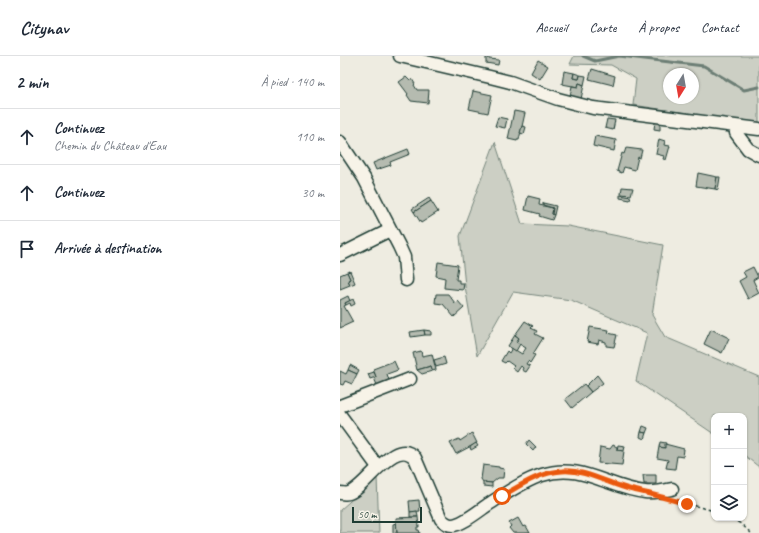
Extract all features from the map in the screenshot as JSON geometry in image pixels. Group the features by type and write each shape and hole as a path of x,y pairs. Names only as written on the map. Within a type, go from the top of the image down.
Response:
{"street":[{"path":"401,56 510,82 578,105 592,108 759,129"},
{"path":"737,127 736,132 748,149 759,155"},
{"path":"342,148 364,178 404,257 406,280"},
{"path":"340,254 390,230"},
{"path":"340,406 410,379"},
{"path":"340,415 378,467"},
{"path":"340,493 349,493 356,490 378,467 400,452 407,452 412,454 415,458 438,515 446,523 451,525 462,521 530,480 553,472 572,471 632,490 670,494"}],"path":[{"path":"670,494 711,510"},
{"path":"736,521 751,533"}],"shaded area":[{"path":"574,56 759,56 759,124 633,105 636,79 611,65 570,64"},
{"path":"495,142 522,224 568,226 663,245 652,315 665,337 759,377 759,467 747,457 747,413 711,413 711,432 636,381 647,333 571,300 513,292 477,356 465,286 460,236"},
{"path":"377,477 379,533 340,533 340,510"}],"building":[{"path":"486,57 489,59 499,60 498,65 486,63"},
{"path":"538,60 548,66 540,79 531,73"},
{"path":"592,69 615,76 613,85 589,79"},
{"path":"564,71 574,73 573,78 579,79 580,75 586,76 584,85 579,83 578,87 562,84"},
{"path":"574,73 580,75 579,79 573,78"},
{"path":"406,77 410,81 412,79 417,90 429,90 428,103 411,101 407,95 408,94 399,82"},
{"path":"579,83 584,85 581,99 570,96 572,86 578,87"},
{"path":"473,91 492,95 488,113 469,109"},
{"path":"514,111 525,113 519,140 517,141 508,139"},
{"path":"498,117 507,119 505,128 495,126"},
{"path":"607,119 615,120 613,130 605,128"},
{"path":"655,122 660,123 660,130 654,129"},
{"path":"522,126 526,127 524,134 520,133"},
{"path":"595,136 616,140 614,151 593,146"},
{"path":"659,139 665,141 664,145 670,146 666,160 663,159 664,156 656,154"},
{"path":"626,148 642,150 640,158 638,157 635,170 624,167 622,173 617,171 622,153 624,154"},
{"path":"408,149 410,154 390,162 391,165 376,170 373,163"},
{"path":"698,173 717,177 715,189 696,186"},
{"path":"717,177 720,177 718,190 715,189"},
{"path":"622,187 633,188 631,195 621,194"},
{"path":"620,195 631,197 630,200 620,198"},
{"path":"528,196 540,199 539,205 553,208 552,214 554,215 552,220 539,216 540,214 525,210"},
{"path":"429,198 431,201 414,212 412,209"},
{"path":"431,201 438,212 421,223 414,212"},
{"path":"543,203 556,206 554,215 552,214 553,208 543,205"},
{"path":"438,262 458,265 456,280 459,280 459,283 464,283 463,290 444,288 445,278 436,276"},
{"path":"753,267 758,277 753,280 759,293 748,299 739,281 746,277 743,272"},
{"path":"350,271 355,283 350,285 348,280 350,279 347,272"},
{"path":"347,272 350,279 348,280 350,285 340,289 340,275"},
{"path":"436,294 448,294 455,303 458,301 464,308 454,317 443,304 435,303"},
{"path":"348,296 350,301 345,303 346,305 344,306 353,322 340,328 340,300"},
{"path":"353,299 355,304 351,306 350,303 346,305 345,303"},
{"path":"525,321 533,326 531,328 537,331 535,334 543,338 533,354 535,355 530,363 528,361 526,364 530,366 526,372 522,370 523,368 521,366 517,372 512,368 514,366 507,361 505,363 501,361 507,351 509,353 512,348 522,354 526,348 516,342 519,338 515,335"},
{"path":"590,327 609,330 608,333 617,335 614,347 606,346 606,342 599,340 598,344 587,342"},
{"path":"711,329 729,338 722,353 704,344"},
{"path":"424,330 425,335 411,337 410,332"},
{"path":"424,330 431,331 431,335 425,335"},
{"path":"515,335 519,338 516,342 520,344 516,351 508,346"},
{"path":"421,351 422,356 432,354 436,370 432,371 431,366 417,370 413,353"},
{"path":"444,357 446,364 436,367 434,360"},
{"path":"394,361 398,370 387,374 389,380 377,385 374,378 376,377 373,369"},
{"path":"350,365 359,370 357,374 348,370"},
{"path":"431,366 432,371 422,374 417,370"},
{"path":"348,370 357,374 352,384 345,381 343,385 340,384 340,371 346,374"},
{"path":"374,372 376,377 370,379 368,374"},
{"path":"597,375 603,383 591,392 586,386"},
{"path":"584,384 591,392 572,408 565,399"},
{"path":"643,426 648,428 646,433 641,432"},
{"path":"641,432 646,433 644,439 640,437"},
{"path":"472,433 477,443 456,454 450,443 459,439 460,441"},
{"path":"529,440 536,447 533,451 526,444"},
{"path":"660,442 666,443 665,448 659,447"},
{"path":"476,443 478,446 471,450 470,447"},
{"path":"665,444 684,449 683,457 677,456 675,469 666,468 668,460 657,458 659,447 665,448"},
{"path":"613,445 617,447 617,450 624,451 622,465 598,463 600,447 610,449"},
{"path":"618,445 625,446 624,451 617,450"},
{"path":"483,465 504,469 503,478 498,478 492,483 483,482 481,479"},
{"path":"643,475 656,475 656,484 644,484"},
{"path":"483,482 492,483 492,487 483,486"},
{"path":"419,500 420,511 410,512 409,501"},
{"path":"417,511 418,517 410,517 410,512"},
{"path":"418,517 419,527 417,527 417,530 419,530 420,533 397,533 396,518"},
{"path":"518,518 523,527 526,526 530,533 513,533 509,528 511,526 509,523"},
{"path":"396,523 397,533 393,533 393,524"}],"waterway":[{"path":"583,56 595,61 619,56 704,66 744,90 759,87"}],"route":[{"path":"502,496 541,475 553,472 572,471 632,490 646,492 687,504"}]}
